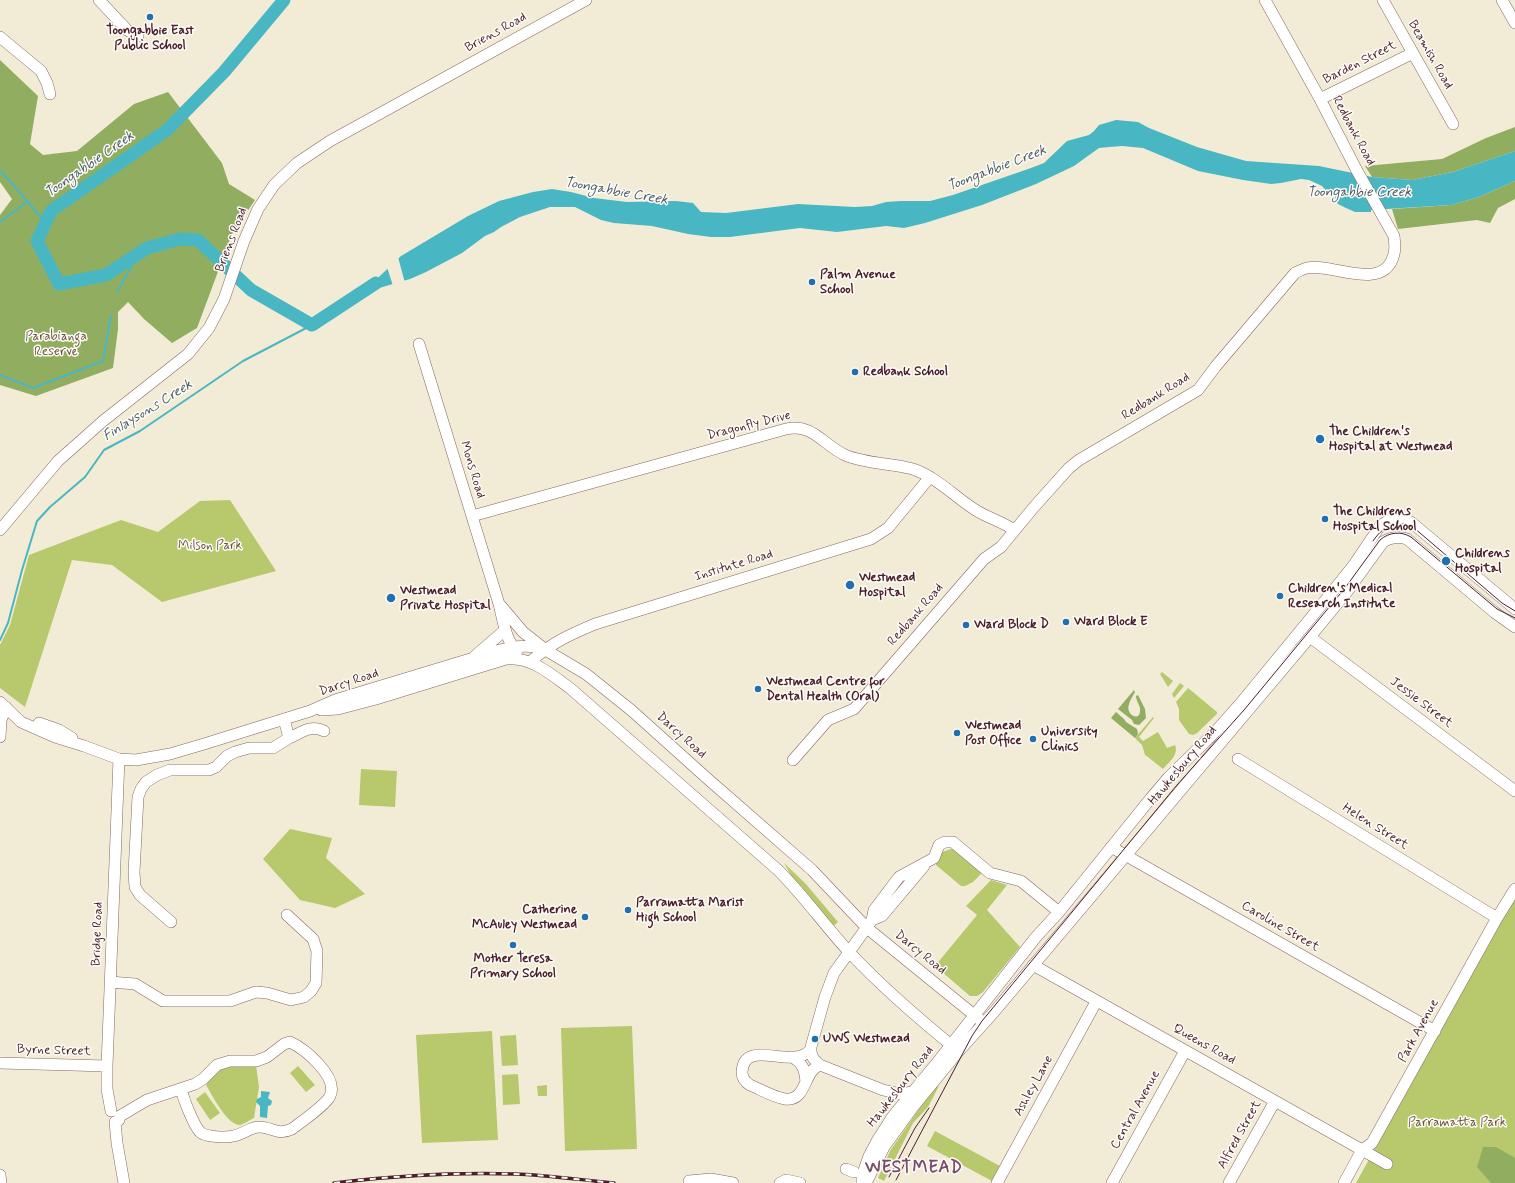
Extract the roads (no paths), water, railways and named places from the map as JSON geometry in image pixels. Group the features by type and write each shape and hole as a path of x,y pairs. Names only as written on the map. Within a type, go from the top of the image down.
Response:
{"street":[{"path":"99,0 127,30 138,36"},
{"name":"Briens Road","path":"0,530 58,461 103,420 188,354 209,328 224,299 244,241 258,209 274,185 297,163 326,143 586,0"},
{"name":"Redbank Road","path":"793,760 828,720 854,708 984,559 1001,546 1070,468 1079,460 1198,390 1216,366 1295,273 1307,268 1320,268 1369,275 1381,272 1389,266 1396,247 1394,236 1356,169 1320,99 1265,0"},
{"name":"Beamish Road","path":"1383,0 1453,124"},
{"path":"1502,0 1515,23"},
{"path":"0,37 41,71 48,83 50,94"},
{"name":"Barden Street","path":"1320,99 1412,53"},
{"name":"Mons Road","path":"419,344 499,604 505,630 512,647 530,662"},
{"name":"Dragonfly Drive","path":"472,516 794,427 806,429 837,451 846,455 866,461 912,469 930,477 990,519 1005,524 1014,530"},
{"name":"Institute Road","path":"530,662 544,649 569,635 595,624 871,539 888,528 930,477"},
{"name":"Hawkesbury Road","path":"866,1183 884,1147 955,1049 975,1016 1036,937 1059,912 1168,778 1216,731 1240,704 1337,586 1380,526 1389,520 1400,519 1411,522 1515,609"},
{"name":"Hawkesbury Road","path":"862,1183 862,1176 876,1141 912,1092 955,1049 984,1023 1310,637 1346,593 1383,542 1396,537 1407,539 1494,612 1515,627"},
{"name":"Mons Road","path":"499,604 523,632 544,649"},
{"path":"472,659 505,630"},
{"name":"Jessie Street","path":"1310,637 1515,791"},
{"name":"Darcy Road","path":"3,704 21,722 55,737 120,759 145,759 170,754 310,711 335,700 512,647 529,646 544,649 586,674 632,710 812,870 869,924 975,1016"},
{"name":"Darcy Road","path":"310,711 338,709 440,680 506,659 518,659 530,662 549,673 577,694 795,886 849,952 880,985 955,1049"},
{"path":"398,682 428,677 440,680"},
{"path":"0,737 3,704"},
{"path":"284,719 289,738"},
{"path":"171,922 140,895 135,888 138,797 146,782 163,772 176,770 209,770 216,767 227,756 235,752 249,748 273,748 308,729 314,728 324,731"},
{"name":"Bridge Road","path":"120,759 110,982 107,1089 115,1116 117,1143 124,1183"},
{"name":"Helen Street","path":"1238,759 1497,918"},
{"path":"912,1092 901,1094 883,1090 820,1065 812,1057 811,1049 829,984 834,973 869,924 874,910 899,877 934,858 939,845 945,842 953,842 990,873 1021,881 1059,912"},
{"name":"Caroline Street","path":"1111,847 1435,1031"},
{"name":"Park Avenue","path":"1344,1183 1362,1150 1372,1143 1497,918 1515,889"},
{"path":"110,982 135,984 163,1001 230,1001 256,992 267,993 291,1000 304,997 311,991 316,983 317,951 313,939 287,915"},
{"name":"Queens Road","path":"1033,965 1096,1002 1387,1164"},
{"name":"Ashley Lane","path":"997,1183 1096,1002"},
{"path":"975,1016 984,1023"},
{"path":"115,1116 147,1100 195,1084 203,1079 217,1064 234,1060 256,1061 267,1057 284,1044 290,1042 308,1054 323,1070 330,1082 331,1092 329,1098 318,1108 288,1131 277,1132 260,1127 233,1136 224,1136 206,1135 200,1132 188,1108 181,1089"},
{"path":"811,1049 802,1056 792,1057 753,1055 745,1061 743,1066 745,1082 786,1099 797,1096 801,1093 813,1069 820,1065"},
{"name":"Central Avenue","path":"1112,1183 1185,1051"},
{"path":"792,1057 804,1067 806,1082"},
{"name":"Byrne Street","path":"0,1063 107,1066"},
{"path":"883,1090 894,1103 893,1116"},
{"name":"Alfred Street","path":"1229,1183 1275,1101"},
{"name":"Hawkesbury Road","path":"876,1183 889,1151 903,1129 913,1107"},
{"path":"0,1176 2,1183"},
{"path":"689,1181 711,1179 733,1183"},
{"path":"780,1183 786,1180 800,1183"}],"water":[{"name":"Toongabbie Creek","path":"1116,120 1138,122 1149,128 1197,147 1246,161 1319,166 1372,177 1412,180 1453,172 1515,151 1515,181 1479,197 1451,205 1355,212 1338,204 1322,186 1309,180 1301,179 1271,184 1243,180 1198,171 1143,148 1122,146 1099,148 1074,166 1036,184 982,205 904,228 886,226 837,232 800,228 730,237 711,237 688,234 652,226 614,223 601,220 575,207 550,207 520,217 485,236 462,253 426,272 410,279 362,293 401,256 468,216 499,201 533,192 552,189 594,198 627,202 676,201 693,203 701,212 726,213 798,204 855,207 872,206 886,202 930,201 953,195 1044,163 1067,141 1089,135 1099,125"},
{"path":"261,1091 270,1092 268,1098 272,1101 271,1105 268,1106 267,1118 260,1117 260,1106 256,1102 257,1099 261,1097"}],"waterway":[{"name":"Toongabbie Creek","path":"284,0 224,72 167,130 51,211 37,241 59,284 106,275 147,248 180,239 198,240 251,290 312,325 376,283"},
{"path":"0,170 46,223"},
{"path":"0,222 28,201"},
{"path":"117,292 139,253"},
{"path":"0,375 33,388 103,361 111,316"},
{"name":"Finlaysons Creek","path":"0,640 8,623 37,521 50,507 85,477 104,450 140,431 243,361 312,325"}],"tram line":[{"path":"1373,541 1388,526 1394,524 1407,525 1420,533 1502,603 1515,611"},
{"path":"896,1180 972,1036 982,1021 1177,785 1244,710 1345,588 1380,540 1387,535 1395,533 1411,537 1497,609 1515,618"},
{"path":"889,1177 915,1128 929,1108"}],"railway":[{"path":"334,1183 379,1178 469,1174 539,1175 614,1183"}],"place":[{"name":"Toongabbie East Public School","path":"150,17"},
{"name":"Palm Avenue School","path":"812,282"},
{"name":"Redbank School","path":"855,372"},
{"name":"The Children's Hospital at Westmead","path":"1320,439"},
{"name":"The Childrens Hospital School","path":"1325,519"},
{"name":"Childrens Hospital","path":"1446,561"},
{"name":"Westmead Hospital","path":"850,585"},
{"name":"Children's Medical Research Institute","path":"1280,596"},
{"name":"Westmead Private Hospital","path":"391,598"},
{"name":"Ward Block E","path":"1066,622"},
{"name":"Ward Block D","path":"966,625"},
{"name":"Westmead Centre for Dental Health (Oral)","path":"758,689"},
{"name":"Westmead Post Office","path":"957,733"},
{"name":"University Clinics","path":"1033,739"},
{"name":"Parramatta Marist High School","path":"628,910"},
{"name":"Catherine McAuley Westmead","path":"585,917"},
{"name":"Mother Teresa Primary School","path":"513,945"},
{"name":"UWS Westmead","path":"815,1039"}],"district":[{"name":"WESTMEAD","path":"914,1168"}],"park label":[{"name":"Parabianga Reserve","path":"56,344"},
{"name":"Milson Park","path":"210,546"},
{"name":"Parramatta Park","path":"1457,1123"}]}
